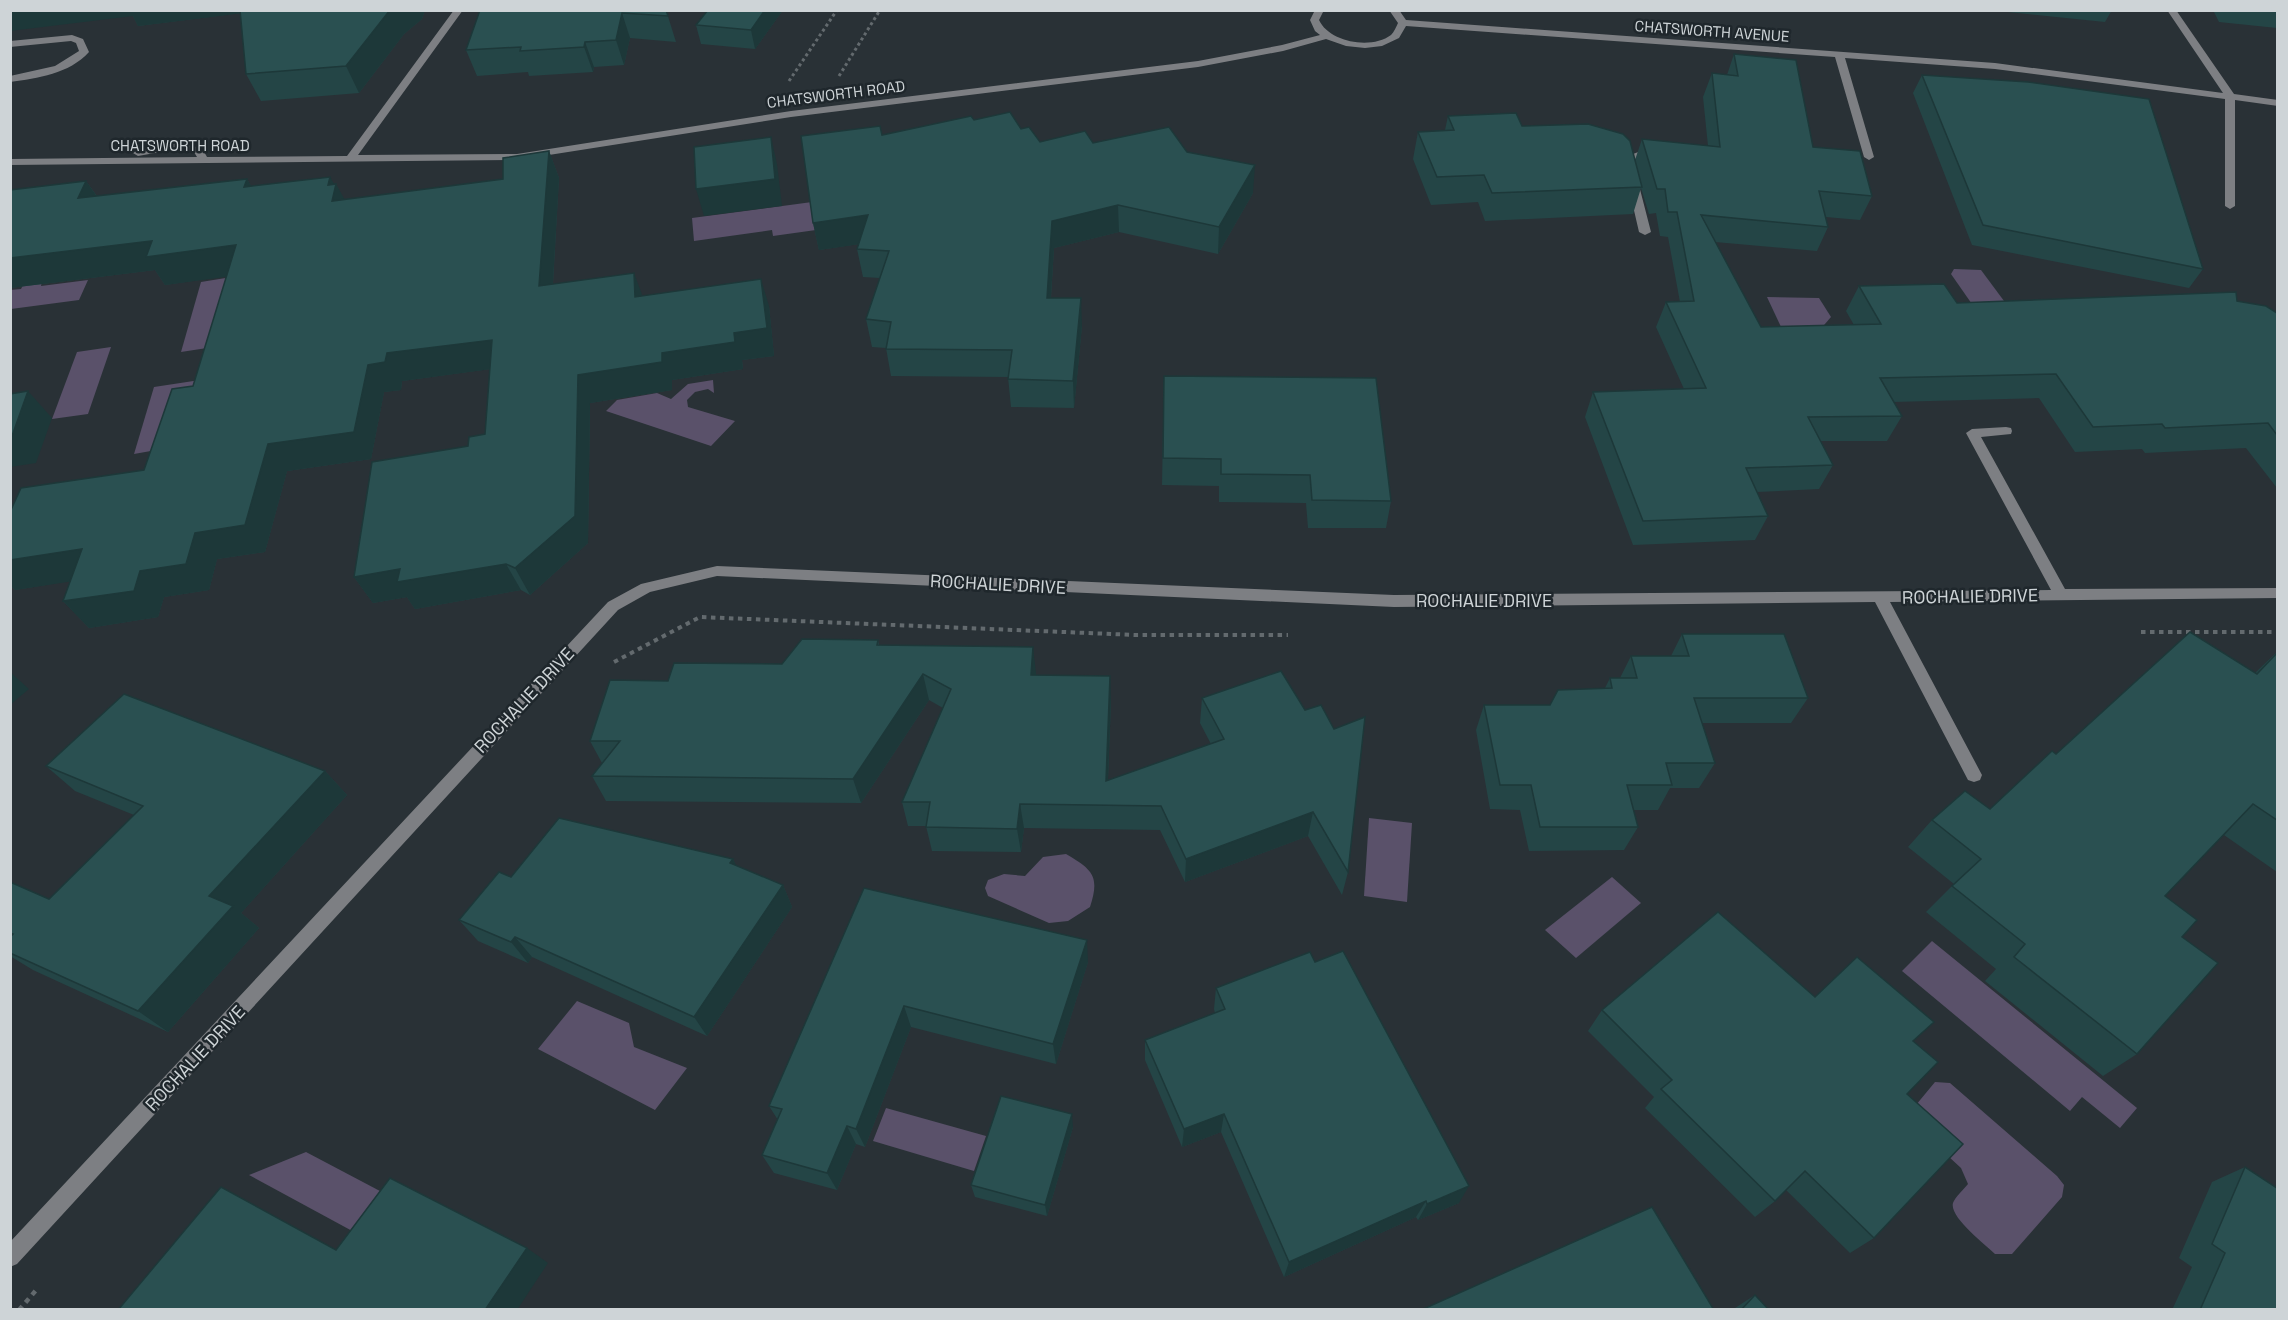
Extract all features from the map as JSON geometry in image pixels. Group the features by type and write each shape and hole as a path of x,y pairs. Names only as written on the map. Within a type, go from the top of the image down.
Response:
{"street":[{"path":"349,159 459,10"},
{"path":"1320,10 1314,15 1313,21 1316,29 1325,36 1352,44 1382,43 1397,36 1402,31 1403,23 1393,10"},
{"path":"2171,10 2230,96 2230,206"},
{"name":"CHATSWORTH AVENUE","path":"1403,23 1995,66 2277,103"},
{"name":"CHATSWORTH ROAD","path":"10,162 516,158 763,118 1198,64 1283,48 1325,36"},
{"path":"10,44 72,38 80,42 84,52 72,64 46,74 10,79"},
{"path":"1839,55 1869,157"},
{"path":"1645,232 1629,166 1622,160 1660,147"},
{"path":"2006,431 1972,434 2061,596"},
{"name":"ROCHALIE DRIVE","path":"10,1257 613,606 646,588 717,571 1394,601 2277,593"},
{"path":"1880,597 1974,775"}],"path":[{"path":"763,118 837,10"},
{"path":"819,111 830,89 880,10"},
{"path":"606,670 614,662 700,617 1136,635 1290,635"},
{"path":"2136,632 2277,632"}],"shaded area":[{"path":"812,202 816,230 773,236 772,230 694,241 692,218"},
{"path":"1954,269 1981,270 2007,305 1974,307 1951,274"},
{"path":"238,276 220,346 181,352 201,282"},
{"path":"88,280 79,300 11,309 10,290 21,289 24,283 42,281 41,286"},
{"path":"1767,297 1819,298 1831,317 1805,347 1790,346"},
{"path":"111,347 88,414 52,419 77,352"},
{"path":"200,380 162,449 134,454 154,387"},
{"path":"713,380 714,393 708,389 695,392 687,400 688,407 735,421 711,446 606,411 617,400 657,393 671,399 688,384"},
{"path":"1369,818 1412,823 1407,902 1364,896"},
{"path":"1066,854 1083,865 1094,881 1090,907 1068,921 1049,923 988,896 985,888 988,880 1004,874 1025,876 1043,857"},
{"path":"1612,877 1641,903 1576,958 1545,930"},
{"path":"1932,941 2137,1108 2120,1128 2082,1097 2070,1111 1902,971"},
{"path":"577,1001 629,1023 634,1047 687,1068 655,1110 538,1049"},
{"path":"1935,1082 1950,1083 2057,1176 2064,1185 2062,1197 2012,1254 1995,1254 1962,1223 1953,1209 1953,1203 1968,1184 1961,1168 1910,1121 1911,1111"},
{"path":"886,1108 986,1136 974,1171 873,1141"},
{"path":"306,1152 397,1200 367,1239 249,1175"}],"building":[{"path":"240,10 390,10 346,66 246,74"},
{"path":"480,10 666,10 668,16 622,13 616,40 585,42 584,47 520,51 521,47 466,50"},
{"path":"708,10 765,10 751,30 696,25"},
{"path":"1734,54 1796,60 1813,147 1860,151 1872,196 1819,191 1828,227 1701,215 1761,327 1881,324 1859,286 1944,284 1957,303 2236,292 2237,301 2266,306 2277,313 2277,435 2268,423 2165,428 2162,424 2093,427 2056,374 1880,378 1902,416 1808,417 1833,465 1746,468 1768,516 1643,521 1593,392 1706,388 1666,302 1694,301 1677,212 1668,212 1665,189 1657,189 1642,139 1720,147 1712,73 1738,76"},
{"path":"1922,75 2028,82 2149,99 2203,269 1983,225"},
{"path":"1010,112 1021,129 1029,127 1040,142 1085,131 1093,143 1169,127 1187,152 1255,165 1219,227 1118,205 1052,221 1047,298 1081,298 1073,381 1008,379 1012,350 886,349 891,322 866,319 889,251 857,249 868,215 813,223 801,136 880,126 882,135 971,116 974,120"},
{"path":"1516,113 1522,126 1588,124 1623,134 1630,141 1642,187 1492,193 1484,175 1437,177 1418,132 1454,130 1448,116"},
{"path":"771,137 775,179 696,189 694,147"},
{"path":"549,151 539,286 634,273 635,297 761,279 767,328 734,333 735,342 662,353 662,362 578,375 575,516 515,568 506,564 397,582 400,569 354,577 372,462 468,446 469,437 485,434 492,340 387,353 385,362 368,365 354,432 268,444 245,525 195,533 186,564 140,571 134,591 63,601 82,549 10,560 10,512 21,488 144,470 172,389 193,386 236,245 146,257 152,241 10,258 10,190 86,181 78,198 247,179 244,187 330,177 328,185 336,184 332,201 503,179 503,158"},
{"path":"1164,376 1376,378 1391,501 1312,500 1310,475 1221,474 1221,459 1163,458"},
{"path":"28,391 12,436 10,436 10,394"},
{"path":"2190,632 2257,674 2277,653 2277,820 2253,804 2165,896 2197,920 2182,937 2218,963 2137,1054 2014,957 2025,944 1952,886 1981,859 1932,820 1965,791 1990,809 2052,751 2056,754"},
{"path":"1682,634 1784,634 1808,698 1694,698 1715,763 1666,763 1672,785 1627,785 1638,827 1540,827 1531,785 1500,785 1484,705 1550,705 1558,690 1612,688 1610,678 1637,678 1631,656 1689,656"},
{"path":"802,639 878,640 877,645 1033,647 1031,675 1110,676 1106,781 1224,739 1202,698 1281,671 1305,710 1321,705 1334,729 1365,717 1348,872 1313,812 1186,859 1161,806 1020,804 1017,829 926,827 930,802 902,802 951,689 923,674 853,779 592,776 620,741 590,741 610,680 668,681 674,663 782,664"},
{"path":"124,694 325,771 209,896 233,906 138,1011 10,953 10,937 13,934 10,933 10,882 49,899 143,806 46,766"},
{"path":"559,818 733,859 730,863 783,885 694,1017 515,937 511,942 459,920 499,872 511,877"},
{"path":"864,888 1087,940 1053,1044 904,1006 856,1129 847,1126 827,1173 762,1155 782,1109 769,1106"},
{"path":"1718,912 1815,997 1857,957 1934,1022 1913,1041 1938,1062 1907,1094 1963,1144 1874,1238 1805,1171 1775,1201 1661,1089 1672,1080 1602,1010"},
{"path":"1343,951 1469,1186 1427,1204 1426,1201 1289,1262 1224,1114 1184,1129 1145,1040 1225,1009 1216,988 1310,952 1315,962"},
{"path":"1001,1096 1072,1114 1045,1205 971,1185"},
{"path":"2245,1167 2277,1188 2277,1310 2200,1310 2225,1253 2212,1244"},
{"path":"390,1178 527,1248 485,1310 118,1310 221,1187 336,1250"},
{"path":"1652,1207 1714,1310 1421,1310"},
{"path":"1755,1295 1769,1310 1741,1310"}]}
